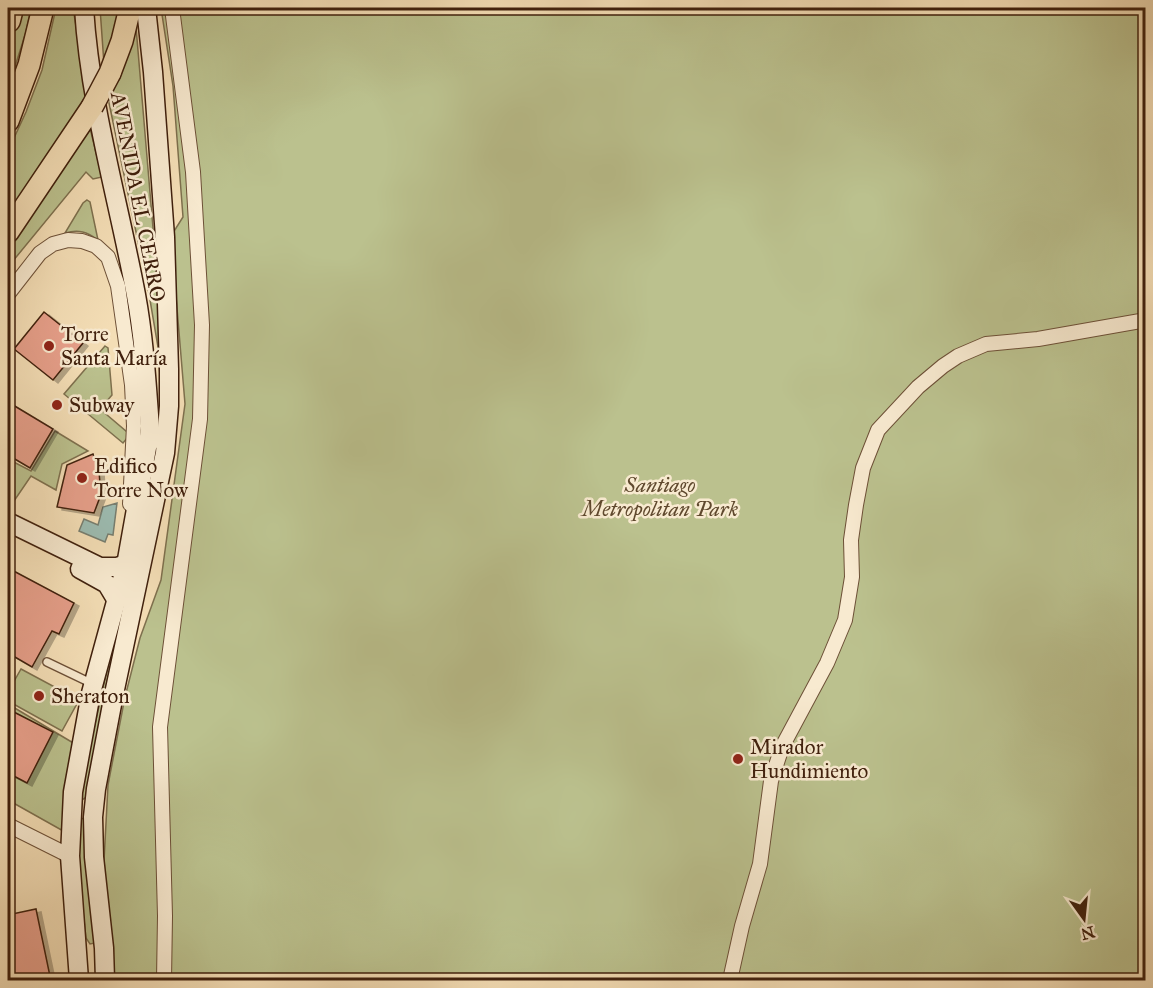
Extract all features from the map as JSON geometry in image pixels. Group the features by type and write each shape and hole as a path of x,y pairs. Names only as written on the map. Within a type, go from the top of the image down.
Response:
{"highway":[{"path":"8,20 11,8"}],"main road":[{"path":"8,122 21,92 43,8"},
{"path":"8,232 92,107 110,73 122,41 130,8"}],"street":[{"name":"AVENIDA EL CERRO","path":"84,8 88,52 100,125 141,327 152,463 150,521"},
{"path":"105,980 104,948 94,857 94,808 102,752 167,432 170,369 163,213 146,8"},
{"path":"164,981 165,916 160,727 200,407 202,325 193,172 172,8"},
{"name":"AVENIDA EL CERRO","path":"8,294 40,253 53,244 68,240 82,241 96,246 108,257 118,286 132,384 134,426 130,506 132,535"},
{"path":"730,981 742,926 760,864 771,781 782,747 827,663 845,620 852,577 851,540 856,505 863,468 878,430 918,387 943,366 958,356 986,344 1038,339 1146,320"},
{"name":"AVENIDA EL CERRO","path":"80,981 70,856 73,792 93,684 126,565 150,431"},
{"path":"8,522 90,564 108,568 126,565 144,554"},
{"path":"8,532 98,578 107,584 117,599"},
{"path":"8,825 70,856"},
{"path":"77,944 87,953 96,953 104,948"},
{"path":"80,981 83,974 93,970 102,974 105,980"}],"lane":[{"path":"47,662 93,684"}],"green space":[{"path":"20,8 31,8 11,79 8,77 8,55"},
{"path":"56,8 73,8 87,95 8,217 8,151 42,70"},
{"path":"100,8 122,8 104,64"},
{"name":"Santiago Metropolitan Park","path":"161,8 1145,8 1145,980 113,980 104,861 108,785 125,697 140,638 161,580 185,404 171,236 183,217 173,86"},
{"path":"136,27 163,346 162,406 158,347 149,294 109,103"},
{"path":"90,128 102,177 93,179 86,172 8,267 8,246"},
{"path":"87,200 90,202 98,240 83,232 65,233"},
{"path":"105,346 108,348 112,395 100,409 127,432 128,437 123,443 64,394"},
{"path":"55,431 88,451 62,464 56,490 31,476 14,501 8,498 8,459 31,471"},
{"path":"129,569 133,570 87,797 78,802"},
{"name":"Sheraton","path":"21,669 79,700 62,731 8,701 8,692"},
{"path":"8,704 75,744 65,832 8,800"},
{"path":"76,818 89,819 95,943 90,944 86,938 77,856"}],"water":[{"path":"117,503 113,535 108,534 105,542 79,531 84,519 98,525 103,507"}],"building":[{"name":"Torre Santa María","path":"44,312 83,343 53,380 14,349"},
{"path":"8,402 53,429 30,468 8,455"},
{"name":"Edifico Torre Now","path":"93,454 99,471 100,484 100,497 94,513 57,507 67,465"},
{"path":"8,568 74,603 59,634 52,631 32,667 8,653"},
{"path":"8,709 53,732 27,783 8,773"},
{"path":"36,909 51,981 8,981 8,926 14,925 12,914"}],"place":[{"name":"Torre Santa María","path":"49,346"},
{"name":"Subway","path":"57,405"},
{"name":"Edifico Torre Now","path":"82,478"},
{"name":"Sheraton","path":"39,696"},
{"name":"Mirador Hundimiento","path":"738,759"}]}
